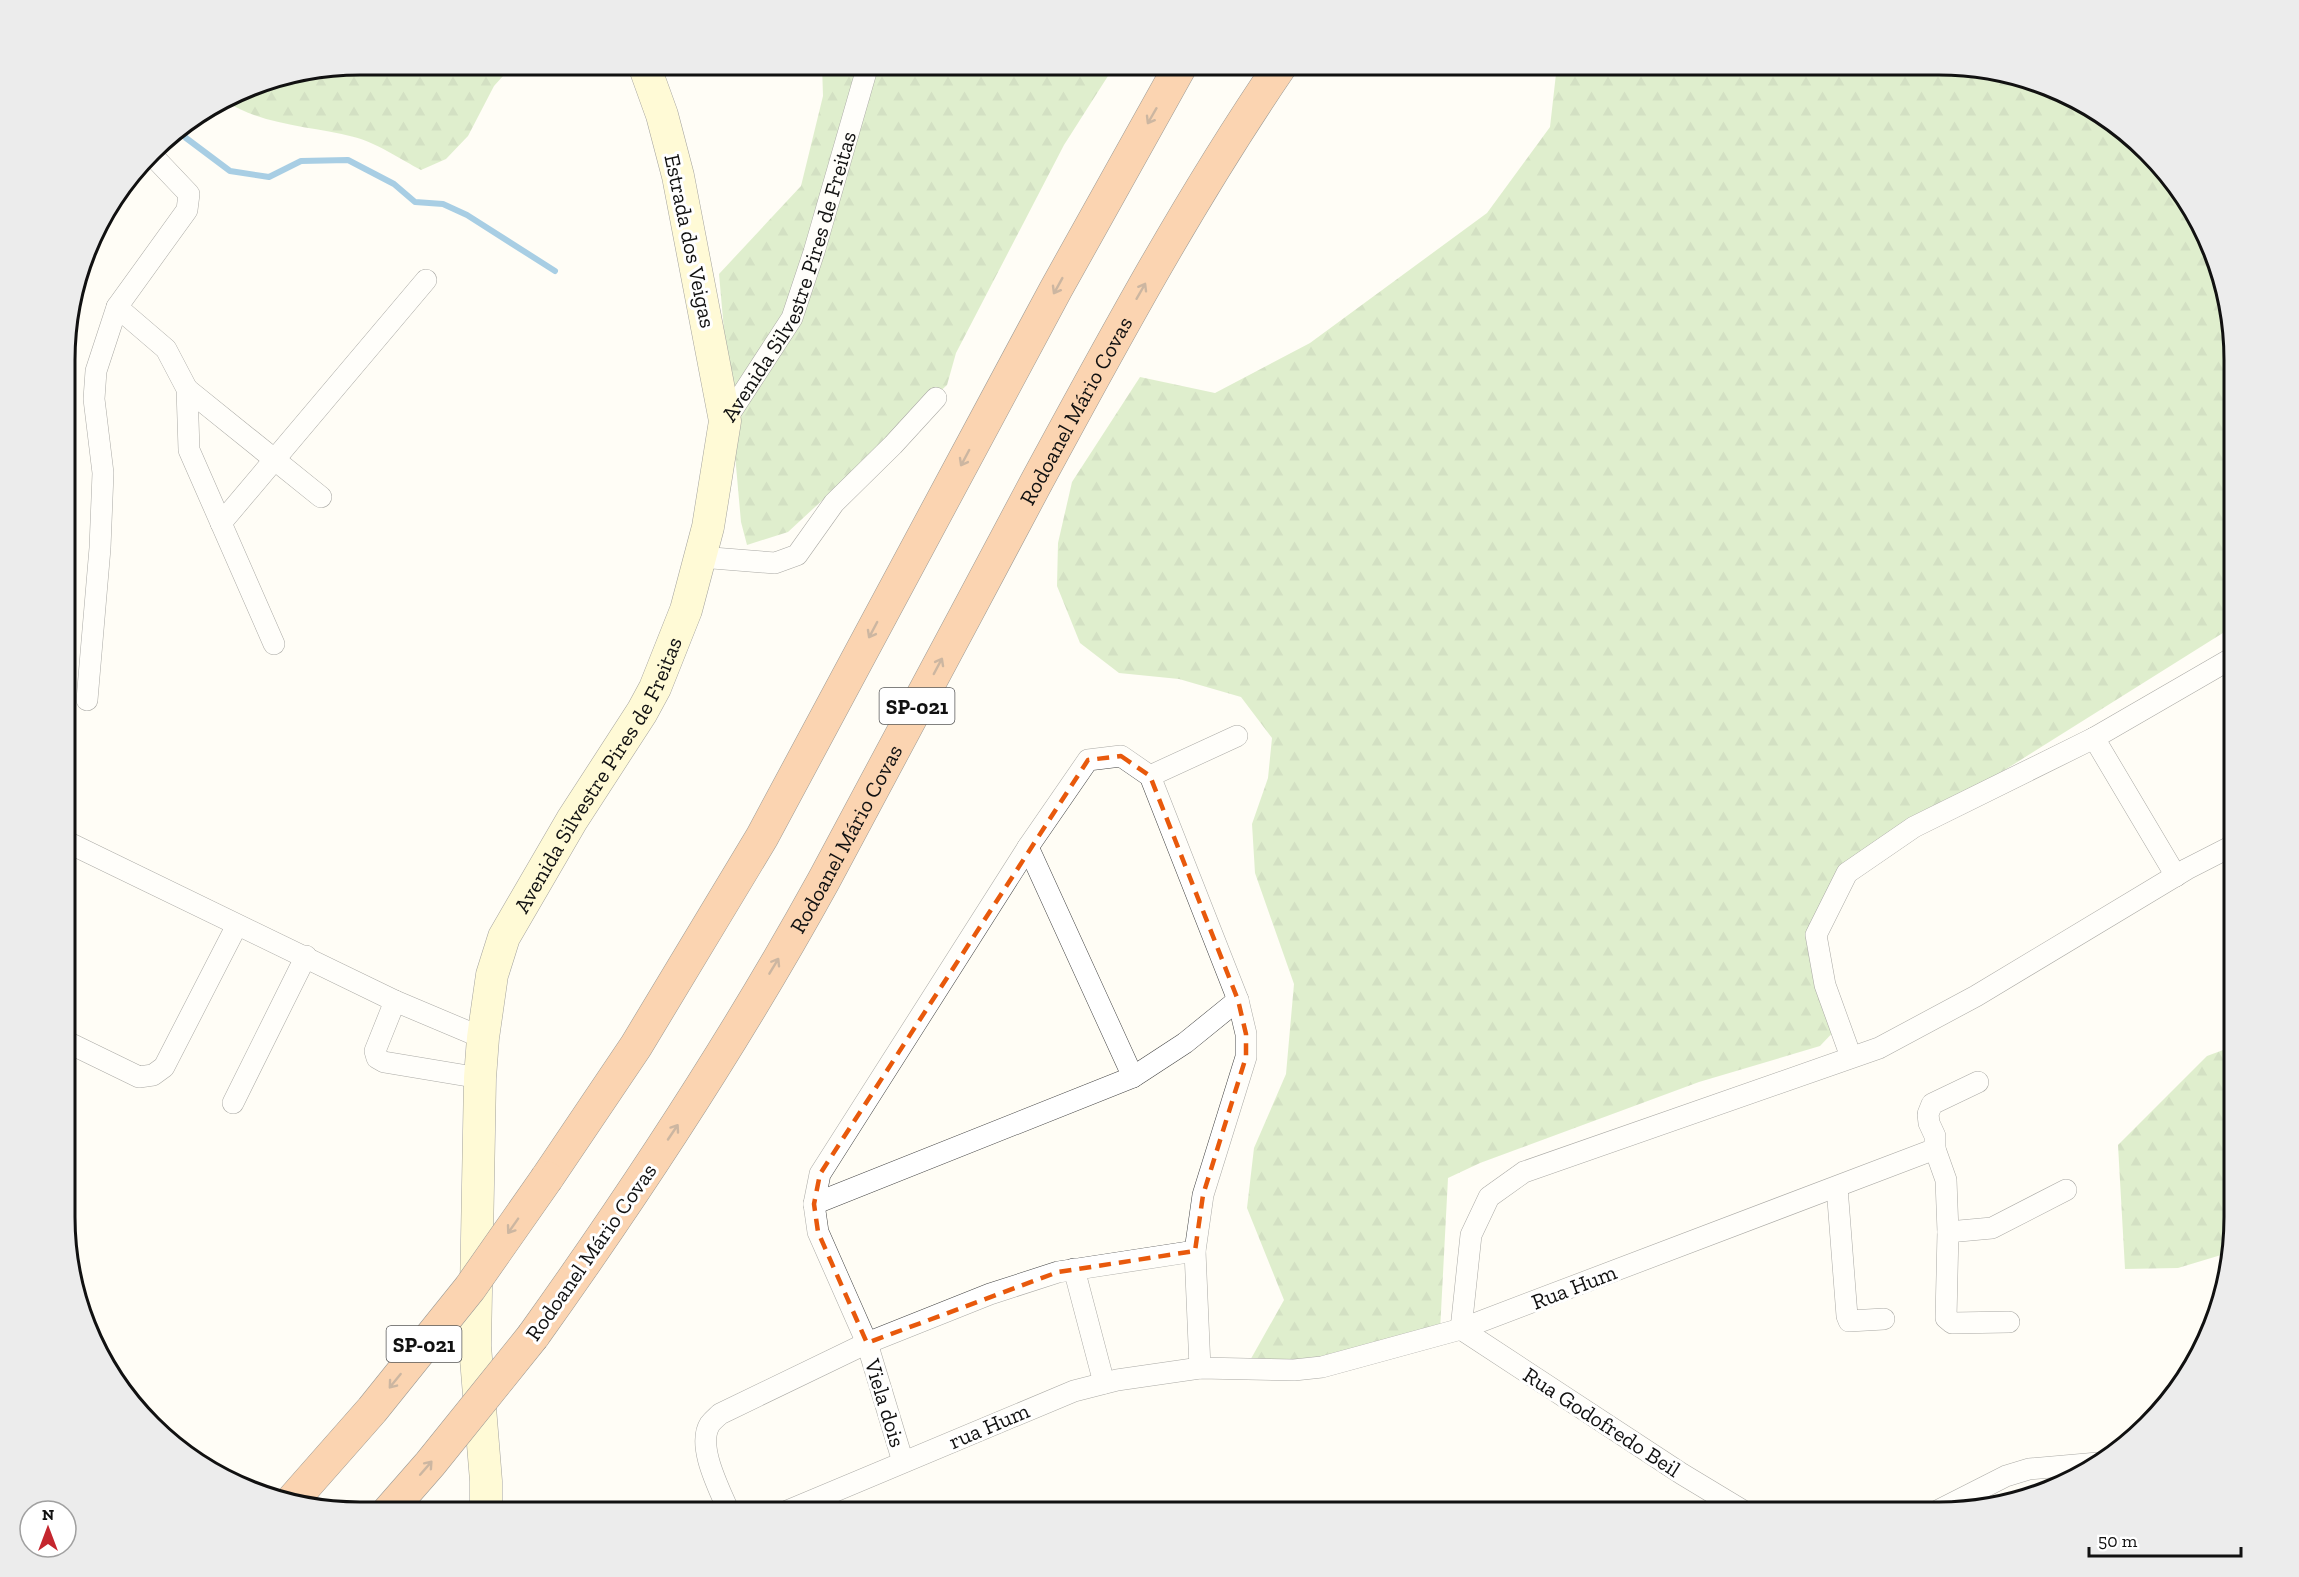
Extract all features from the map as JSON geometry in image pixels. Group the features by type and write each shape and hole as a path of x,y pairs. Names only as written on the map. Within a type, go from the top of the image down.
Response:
{"highway":[{"name":"SP-021","path":"297,1495 372,1410 470,1288 625,1063 682,972 762,837 1056,290 1175,75"},
{"name":"Rodoanel Mário Covas","path":"397,1502 533,1336 605,1235 695,1100 828,872 1122,323 1183,217 1275,75"}],"street":[{"name":"Estrada dos Veigas","path":"648,75 662,115 678,176 725,421"},
{"name":"Avenida Silvestre Pires de Freitas","path":"486,1502 475,1346 480,1078 492,975 504,937 572,820 655,688 686,610 708,527 725,421 792,318 814,252 865,75"},
{"path":"87,700 100,548 103,473 94,399 96,371 117,307 188,210 189,194 157,161"},
{"path":"221,523 426,280"},
{"path":"117,307 166,349 188,389 321,497"},
{"path":"188,389 189,450 274,644"},
{"path":"700,557 775,563 796,555 834,503 893,445 936,398"},
{"path":"1851,1057 1825,985 1816,935 1847,873 1914,828 2094,738 2224,663"},
{"path":"1150,776 1237,736"},
{"path":"2094,738 2176,876"},
{"path":"814,1204 820,1174 1028,847 1088,760 1121,756 1150,776 1238,1000 1246,1034 1246,1057 1203,1196 1195,1251 1200,1368"},
{"path":"75,846 395,1000 483,1038"},
{"path":"1028,847 1133,1077"},
{"path":"1461,1329 1470,1235 1489,1197 1524,1172 1879,1048 1976,996 2176,876 2224,850"},
{"path":"75,1046 139,1077 153,1075 164,1067 237,925"},
{"path":"233,1103 306,956"},
{"path":"395,1000 375,1051 377,1058 384,1062 480,1078"},
{"path":"814,1204 1133,1077 1185,1043 1238,1000"},
{"path":"1978,1082 1932,1104 1928,1114 1935,1136 1935,1149 1946,1180 1948,1232 1946,1318 1952,1323 2009,1322"},
{"name":"Rua Hum","path":"1200,1368 1294,1370 1322,1367 1461,1329 1935,1149"},
{"path":"1838,1187 1847,1316 1849,1321 1884,1319"},
{"path":"1948,1232 1992,1228 2066,1190"},
{"name":"Viela dois","path":"814,1204 818,1232 867,1343 903,1462"},
{"path":"725,1502 707,1456 706,1440 709,1425 720,1414 867,1343 990,1294 1058,1272 1195,1251"},
{"path":"1074,1269 1104,1383"},
{"name":"Rua Godofredo Beil","path":"1461,1329 1728,1502"},
{"name":"rua Hum","path":"809,1502 1074,1391 1104,1383 1200,1368"},
{"path":"1957,1501 2006,1476 2029,1468 2081,1464"}],"highlighted area":[{"path":"1121,756 1150,776 1238,1000 1246,1034 1246,1057 1203,1195 1195,1251 1058,1272 867,1343 818,1232 814,1204 820,1174 1088,760"}],"green space":[{"path":"504,75 494,86 468,136 446,159 421,170 362,139 288,124 256,116 232,105 269,90 323,77"},
{"path":"822,75 1109,75 1064,145 956,353 947,385 788,532 747,545 741,522 719,274 801,186 823,96"},
{"path":"1556,75 1939,75 1976,77 2030,90 2065,104 2112,134 2153,172 2176,202 2195,234 2209,269 2219,305 2224,360 2224,632 1925,820 1847,873 1816,935 1839,1026 1820,1046 1699,1082 1480,1163 1448,1178 1440,1331 1321,1362 1248,1364 1284,1300 1247,1208 1254,1148 1286,1074 1294,984 1255,873 1252,824 1268,778 1272,738 1241,697 1179,679 1119,673 1080,643 1057,586 1058,543 1072,482 1140,377 1215,393 1310,343 1487,213 1550,127"},
{"path":"2224,1050 2222,1255 2178,1268 2125,1269 2118,1145 2207,1056"}],"waterway":[{"path":"185,136 230,171 269,177 301,161 348,160 394,184 415,202 443,204 467,215 555,271"}]}
